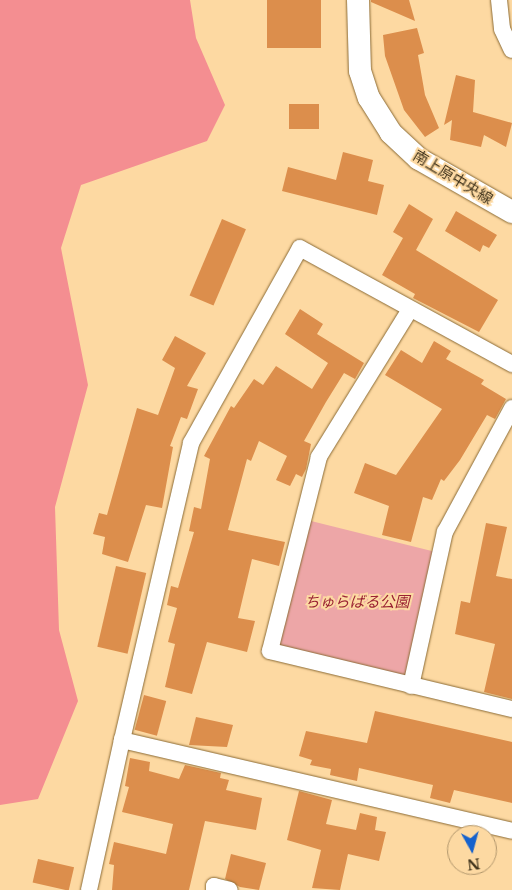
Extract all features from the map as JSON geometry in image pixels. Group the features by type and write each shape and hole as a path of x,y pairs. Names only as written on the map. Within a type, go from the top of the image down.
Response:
{"street":[{"name":"南上原中央線","path":"358,0 360,71 369,98 391,134 418,159 512,212"},
{"path":"499,0 502,29 512,50"},
{"path":"89,890 191,442 300,248 410,311 512,364"},
{"path":"410,311 319,457 270,651 512,709"},
{"path":"411,686 445,532 512,408"},
{"path":"122,740 512,831"},
{"path":"214,890 214,886 230,890"}],"green space":[{"name":"ちゅらばる公園","path":"303,519 440,553 407,685 270,651"}],"shaded area":[{"path":"0,0 190,0 196,38 225,105 207,141 81,185 61,248 88,385 55,507 59,630 78,701 38,799 0,805"}],"building":[{"path":"267,0 321,0 321,48 267,48"},
{"path":"371,0 409,0 415,21 371,2"},
{"path":"417,28 424,53 418,55 425,95 439,128 425,137 404,110 385,56 383,35"},
{"path":"456,75 475,80 473,112 512,123 506,147 484,135 481,147 450,140 452,120 444,125"},
{"path":"289,104 319,104 319,129 289,129"},
{"path":"343,152 373,160 368,181 384,185 377,215 282,191 288,167 336,180"},
{"path":"409,204 433,219 416,250 498,300 479,332 413,298 415,294 382,275 403,238 393,232"},
{"path":"456,211 497,235 489,248 483,245 480,252 445,231"},
{"path":"222,219 246,229 214,306 190,295"},
{"path":"300,309 323,324 317,334 364,363 355,379 344,373 304,441 311,444 306,469 302,477 296,474 290,486 276,480 287,456 259,441 251,461 247,459 228,530 285,542 279,566 252,559 238,618 255,621 247,652 207,642 192,694 165,687 175,644 168,642 177,608 167,605 171,586 178,588 194,532 189,531 194,507 201,509 210,459 204,456 231,406 234,408 254,379 263,385 276,366 312,389 328,363 285,334"},
{"path":"175,336 206,353 187,386 198,389 187,419 181,417 170,446 173,447 162,508 146,505 128,562 102,554 105,537 93,534 99,513 107,515 137,408 158,415 175,368 162,360"},
{"path":"434,341 451,351 446,359 484,380 481,384 506,399 495,419 487,415 460,460 444,481 441,479 432,500 423,497 411,542 382,535 389,506 354,493 365,463 396,475 442,409 385,375 401,350 422,363"},
{"path":"486,523 507,527 496,576 512,579 512,699 484,692 495,644 455,634 461,601 470,603"},
{"path":"116,566 146,573 128,654 97,647"},
{"path":"144,695 166,701 157,736 135,730"},
{"path":"375,711 512,742 512,803 454,790 450,803 430,798 433,785 359,768 357,781 330,775 331,769 310,765 312,760 299,756 306,731 367,743"},
{"path":"196,717 233,725 227,747 189,745"},
{"path":"130,758 150,762 149,771 179,779 185,765 221,773 220,778 229,780 226,790 262,798 256,830 205,821 189,890 112,890 114,865 109,864 114,842 166,854 173,824 122,812 129,787 125,786"},
{"path":"299,791 332,800 326,824 356,830 360,813 377,817 375,830 386,832 379,861 348,854 340,890 312,888 321,850 287,840"},
{"path":"231,854 266,863 259,890 240,887 225,879"},
{"path":"38,859 74,867 69,890 33,882"}]}
